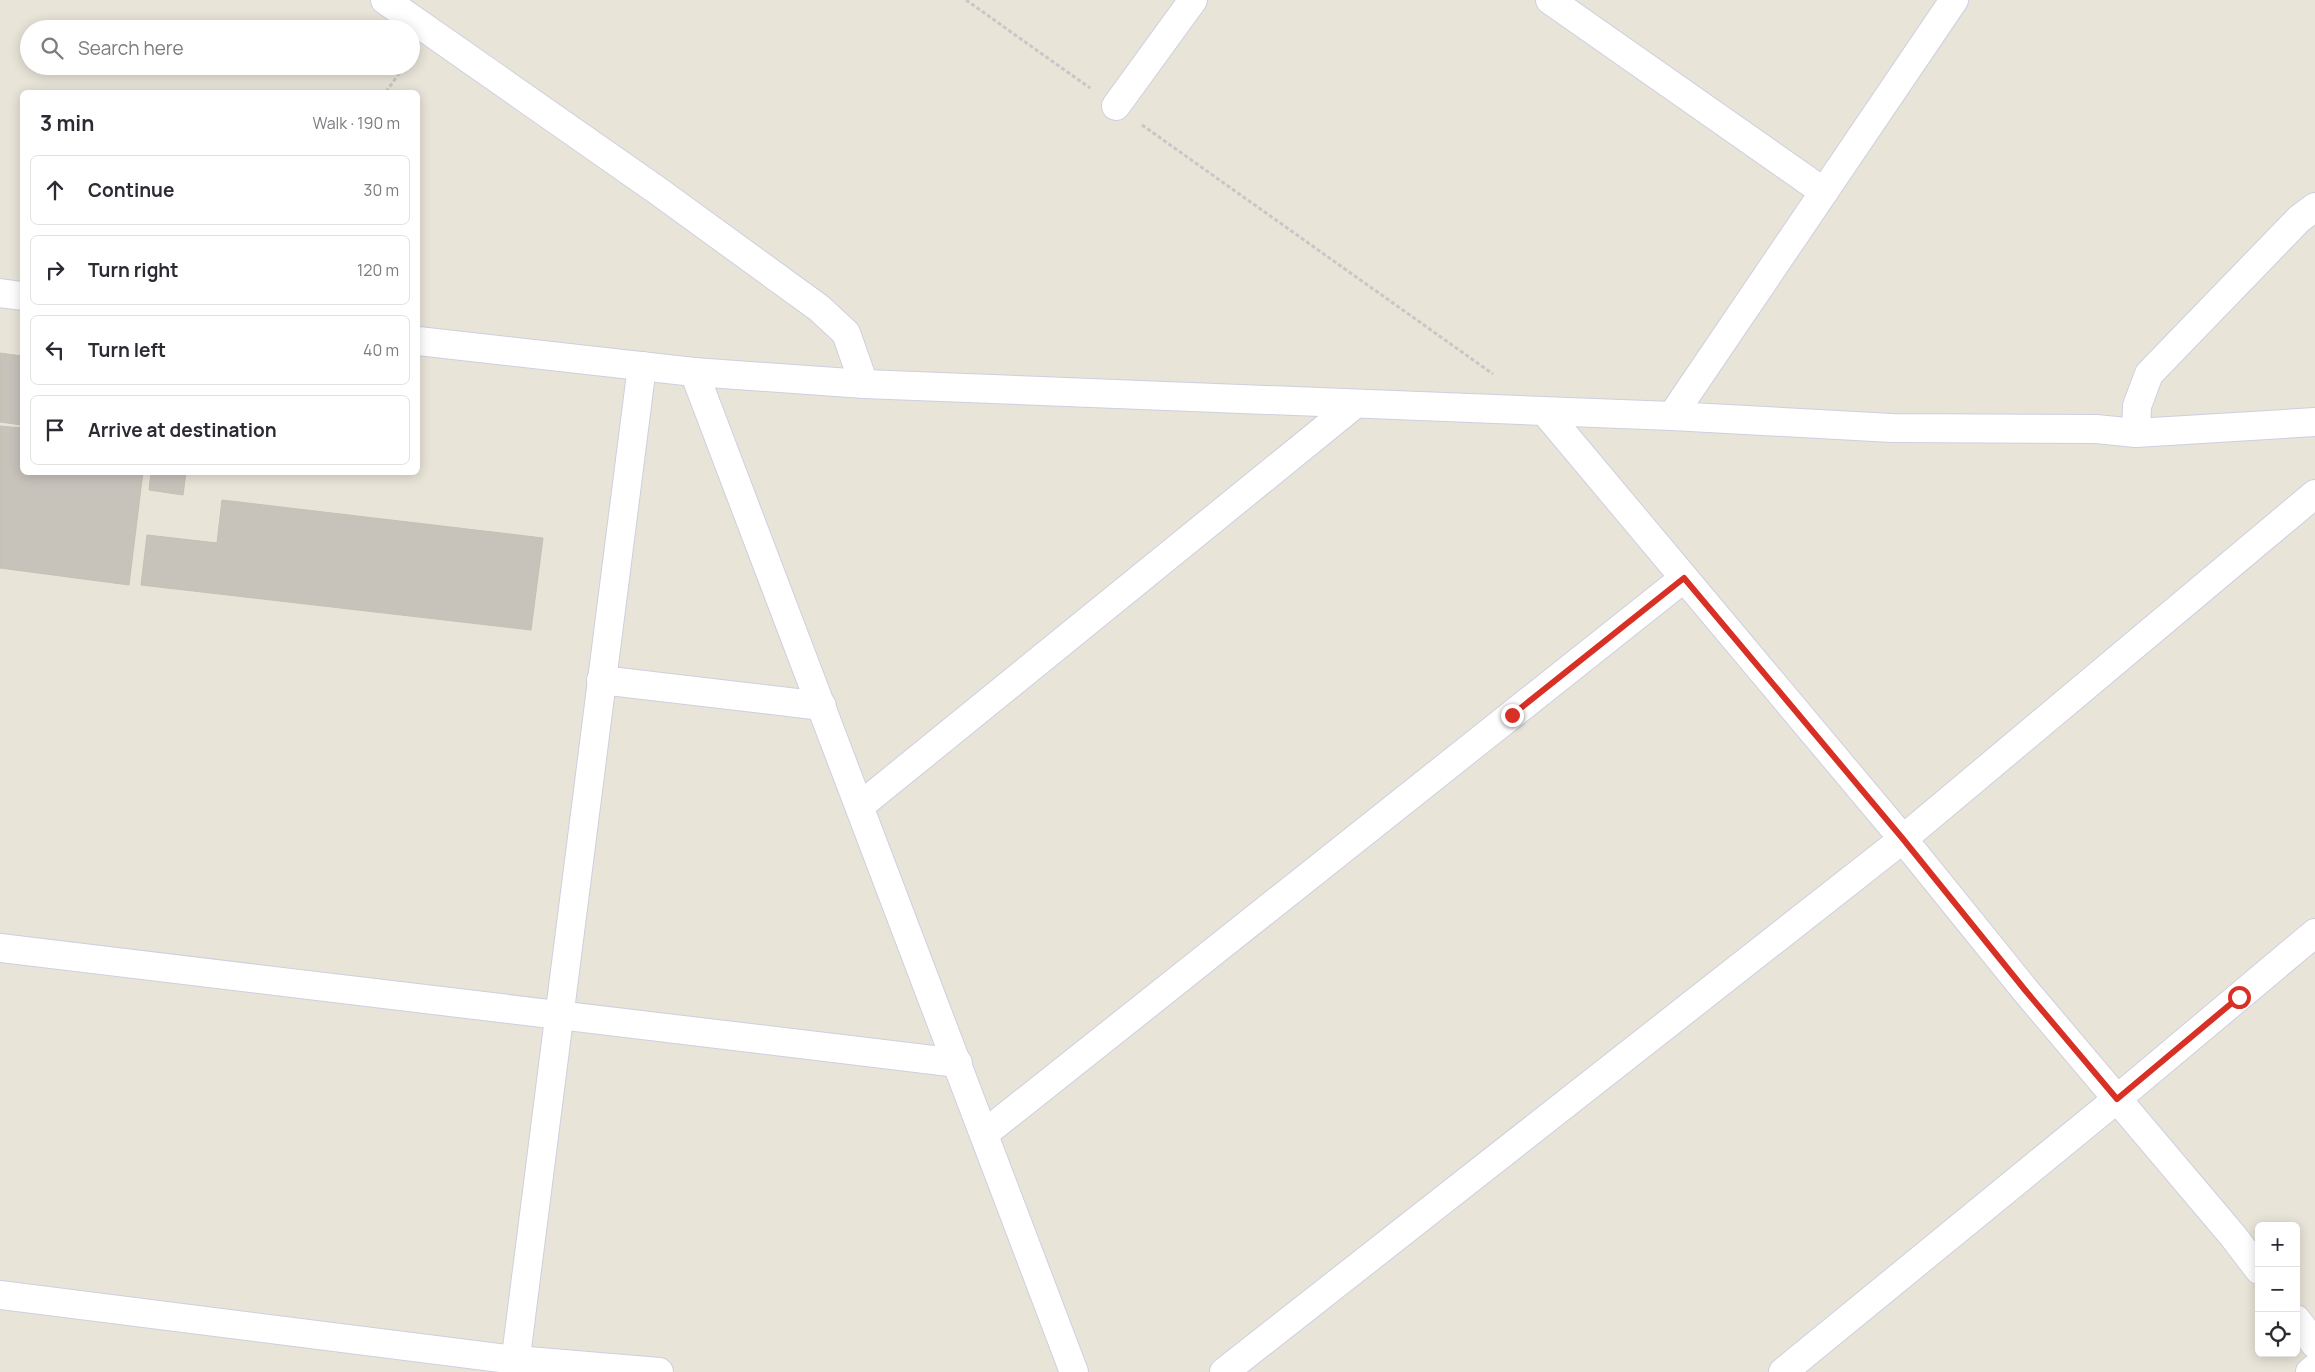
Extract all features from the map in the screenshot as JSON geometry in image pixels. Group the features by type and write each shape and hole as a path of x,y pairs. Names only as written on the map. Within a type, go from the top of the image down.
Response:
{"street":[{"path":"385,0 414,20"},
{"path":"1116,106 1192,0"},
{"path":"1550,0 1824,192"},
{"path":"1672,416 1954,0"},
{"path":"420,24 658,190 819,308 846,332 864,384"},
{"path":"2136,433 2137,406 2149,374 2299,219 2315,207"},
{"path":"0,293 20,296"},
{"path":"420,341 694,372 864,384 1546,413 1672,416 1892,428 2096,429 2136,433 2315,422"},
{"path":"515,1366 642,366"},
{"path":"694,372 1074,1372"},
{"path":"860,806 1354,405"},
{"path":"1546,413 1903,839 2025,990 2233,1236 2257,1267"},
{"path":"1224,1372 1903,839 2315,494"},
{"path":"984,1134 1684,578"},
{"path":"601,680 822,706"},
{"path":"1783,1372 2117,1099 2315,933"},
{"path":"0,948 958,1063"},
{"path":"0,1295 515,1366 659,1372"},
{"path":"2300,1324 2315,1344"},
{"path":"2310,1372 2315,1368"}],"path":[{"path":"966,0 1495,376"},
{"path":"387,90 398,75"}],"building":[{"path":"0,353 20,356 20,425 0,422"},
{"path":"0,426 20,428 20,475 143,475 129,585 0,568"},
{"path":"151,475 186,475 183,495 149,490"},
{"path":"222,500 543,538 531,630 141,585 147,535 217,543"}],"route":[{"path":"1512,715 1684,578 1903,839 2025,990 2117,1099 2239,997"}]}
